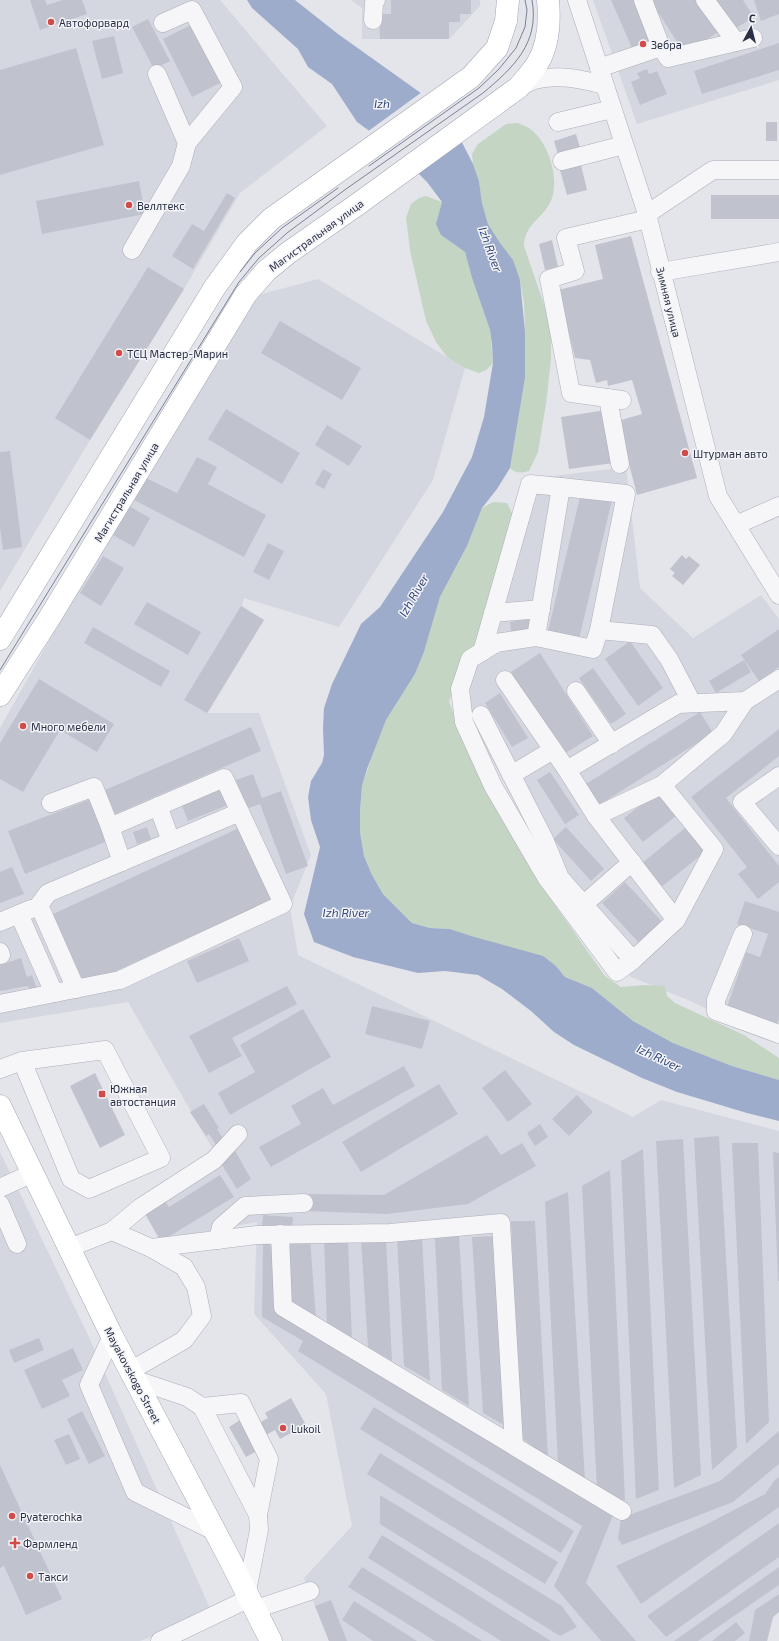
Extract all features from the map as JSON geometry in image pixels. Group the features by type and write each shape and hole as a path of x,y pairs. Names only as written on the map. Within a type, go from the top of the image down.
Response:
{"main road":[{"path":"2,633 215,287 247,243 271,219 471,77 497,48 506,21 508,0"},
{"name":"Магистральная улица","path":"0,695 50,617 246,294 266,271 288,253 358,204 519,86 537,64 547,38 550,14 548,0"},
{"name":"Mayakovskogo Street","path":"0,1106 112,1336 251,1599 271,1641"}],"street":[{"path":"373,20 374,3 376,0"},
{"name":"Зимняя улица","path":"577,0 648,217 660,272 718,496 779,595"},
{"path":"643,0 661,46 668,58 744,40 705,0"},
{"path":"132,250 181,166 187,143 233,87 192,10 163,23"},
{"path":"599,68 661,46"},
{"path":"157,74 187,143"},
{"path":"519,86 539,79 560,77 604,85"},
{"path":"558,122 612,109"},
{"path":"562,161 624,145"},
{"path":"620,464 615,399 571,393 549,279 575,271 566,238 648,217 713,170 779,170"},
{"path":"660,272 779,252"},
{"path":"482,652 530,484 626,494 599,630 593,649 536,637 496,642 482,652 470,659 460,689 464,722 493,786 546,877 617,972 633,960 676,920 714,849 662,785"},
{"path":"536,637 561,487"},
{"path":"736,525 779,506"},
{"path":"493,613 541,609"},
{"path":"599,630 652,635 669,658 692,703"},
{"path":"596,816 662,785 723,734 745,701 779,679"},
{"path":"506,680 567,770 596,816 676,920"},
{"path":"576,691 612,744"},
{"path":"567,770 678,704 745,701"},
{"path":"481,715 544,839 560,878 633,960"},
{"path":"511,775 553,750"},
{"path":"779,776 742,802 779,846"},
{"path":"0,1004 120,980 283,904 224,778 110,827"},
{"path":"51,803 94,787 122,862"},
{"path":"158,806 171,841"},
{"path":"0,922 39,905 51,891 240,812"},
{"path":"583,904 632,862"},
{"path":"39,905 76,989"},
{"path":"19,914 54,993"},
{"path":"744,934 716,1000 716,1011 779,1034"},
{"path":"0,1068 22,1061 104,1050 161,1158 89,1190 71,1179 22,1061"},
{"path":"69,1248 112,1231 140,1207 214,1160 238,1134"},
{"path":"0,1188 32,1173"},
{"path":"218,1240 221,1227 246,1206 304,1203"},
{"path":"0,1204 17,1244"},
{"path":"151,1248 280,1234 390,1234 501,1223 514,1445"},
{"path":"112,1231 151,1248 184,1267 196,1287 202,1316 184,1340 133,1375"},
{"path":"280,1234 283,1307 622,1511"},
{"path":"112,1336 89,1385 135,1492 214,1531"},
{"path":"133,1375 187,1397 202,1407 258,1515"},
{"path":"202,1407 241,1403 269,1459 258,1515 259,1530 251,1599"},
{"path":"160,1641 251,1599 310,1591"}],"shaded area":[{"path":"0,0 220,0 327,126 240,193 184,289 90,440 0,591"},
{"path":"351,0 480,0 480,6 449,39 362,39 362,8"},
{"path":"593,0 779,0 779,80 637,124"},
{"path":"318,279 465,368 433,480 339,627 244,598 242,606 264,620 208,713 259,713 311,855 290,907 298,955 633,1117 661,1100 779,1131 779,1612 773,1617 767,1641 329,1641 304,1578 352,1526 326,1394 254,1314 257,1222 160,1240 144,1212 219,1160 128,1002 0,1023 0,728 55,630 255,296"},
{"path":"626,467 640,588 693,638 761,595 779,619 779,1043 688,1000 631,977 554,881 468,712 464,686 529,479"},
{"path":"0,1152 87,1333 212,1613 140,1641 0,1641"}],"green space":[{"path":"518,123 529,128 542,142 551,162 554,184 550,203 530,227 524,246 550,322 551,359 546,404 538,452 529,471 521,473 510,468 525,378 524,303 520,280 488,224 482,203 479,181 473,164 472,154 478,144 506,124"},
{"path":"426,196 442,202 440,210 441,235 465,252 472,278 490,330 493,363 486,370 479,373 465,368 447,357 436,342 426,321 410,250 406,218 411,204 419,198"},
{"path":"493,502 507,503 512,513 477,647 462,656 449,702 479,775 535,869 545,891 605,976 621,987 645,985 665,986 667,996 675,1003 744,1035 779,1058 779,1080 732,1066 673,1043 633,1021 592,988 565,977 556,966 450,929 430,928 412,923 383,894 372,875 364,856 360,832 362,786 386,720 415,674 424,652 440,597 467,546 482,508"}],"water":[{"name":"Izh River","path":"247,0 295,0 338,34 446,111 473,164 479,181 482,203 488,224 513,260 520,280 525,332 525,378 510,468 497,489 482,508 467,546 440,597 424,652 415,674 386,720 367,769 362,786 360,832 364,856 372,875 383,894 412,923 430,928 450,929 543,956 556,966 565,977 592,988 633,1021 673,1043 732,1066 779,1080 779,1121 677,1092 642,1078 574,1045 554,1032 531,1011 502,989 478,975 445,971 418,973 353,957 314,942 304,914 320,847 311,820 308,797 311,781 322,763 324,755 324,708 332,684 361,624 380,607 443,512 472,457 484,417 493,363 492,345 490,330 472,278 465,252 441,235 436,224 442,202 427,182 393,148 357,122 332,84 308,67 298,49 252,8"}],"pier":[{"path":"422,92 447,110 462,138 415,173 392,150 367,132"}],"building":[{"name":"Автофорвард","path":"30,0 45,0 47,5 63,0 82,0 87,14 40,30"},
{"path":"391,0 471,0 471,14 460,14 460,22 449,22 449,39 380,39 379,14 391,14"},
{"path":"611,0 636,0 656,45 635,55"},
{"path":"650,0 696,0 718,32 685,54"},
{"path":"713,0 743,0 754,17 733,30"},
{"path":"754,0 779,0 779,14 761,21"},
{"path":"148,19 170,61 154,69 132,27"},
{"path":"195,23 224,81 192,97 163,39"},
{"path":"114,36 123,73 102,79 92,41"},
{"path":"779,43 779,70 702,94 694,71"},
{"path":"76,48 104,145 0,175 0,70"},
{"path":"647,69 649,74 657,71 667,94 640,105 631,82 640,78 637,73"},
{"path":"766,122 777,122 777,141 766,141"},
{"path":"576,134 581,151 559,158 554,141"},
{"path":"581,165 587,190 567,195 560,170"},
{"path":"139,181 145,214 42,234 36,201"},
{"path":"227,193 235,198 193,269 172,256 192,224 204,231"},
{"path":"711,195 779,195 779,219 711,219"},
{"path":"631,236 697,478 637,495 618,421 642,414 632,380 608,386 607,380 596,383 590,360 575,358 558,290 603,279 595,245"},
{"path":"552,240 558,267 545,270 539,244"},
{"name":"ТСЦ Мастер-Марин","path":"148,267 184,289 90,440 55,418"},
{"path":"280,321 361,368 342,400 261,353"},
{"path":"226,409 300,453 282,484 208,439"},
{"path":"606,410 614,463 569,469 561,417"},
{"path":"327,425 362,446 349,466 315,445"},
{"path":"10,451 22,547 3,550 0,528 0,452"},
{"path":"197,457 217,467 208,484 266,515 244,557 134,500 146,478 177,493"},
{"path":"323,469 332,474 324,489 315,484"},
{"path":"581,493 612,500 579,639 548,631"},
{"path":"129,506 150,518 134,547 113,535"},
{"path":"268,543 284,551 269,580 253,572"},
{"path":"682,555 686,559 689,556 700,565 683,585 672,576 675,573 670,569"},
{"path":"103,556 124,568 101,606 80,593"},
{"path":"147,602 201,632 188,655 134,624"},
{"path":"241,606 264,620 207,713 184,700"},
{"path":"530,619 532,629 511,632 510,622"},
{"path":"93,627 170,671 161,687 84,643"},
{"path":"779,629 779,667 759,681 741,655"},
{"path":"630,641 663,688 638,706 605,659"},
{"path":"540,653 593,736 564,754 511,672"},
{"path":"744,660 751,672 716,693 709,681"},
{"path":"593,668 626,714 611,724 579,678"},
{"path":"39,679 114,724 97,752 60,730 23,792 0,779 0,743"},
{"path":"500,693 528,738 512,747 485,703"},
{"path":"700,712 713,733 599,805 586,784"},
{"path":"251,727 261,751 115,814 105,790"},
{"path":"779,729 779,756 726,798 779,866 779,882 758,899 738,874 747,867 691,797"},
{"path":"550,772 579,815 565,824 537,780"},
{"path":"253,774 262,798 281,791 308,866 286,874 260,804 246,809 236,780"},
{"path":"221,787 228,805 188,821 181,803"},
{"path":"657,792 676,816 643,842 624,818"},
{"path":"91,799 108,841 25,874 8,831"},
{"path":"147,827 151,839 137,844 133,832"},
{"path":"241,827 274,898 84,986 51,915"},
{"path":"566,827 604,869 591,881 553,839"},
{"path":"685,828 705,852 660,888 641,864"},
{"path":"12,867 24,894 0,903 0,872"},
{"path":"625,882 664,924 641,945 602,903"},
{"path":"745,901 779,912 779,1019 777,1024 727,1007 746,952 760,957 768,934 737,924"},
{"path":"239,938 249,961 197,983 187,961"},
{"path":"21,958 27,977 32,975 37,989 30,991 28,986 0,991 0,965"},
{"path":"287,986 297,1004 232,1038 242,1056 209,1073 189,1036"},
{"path":"372,1006 430,1021 422,1049 365,1034"},
{"path":"303,1009 331,1057 230,1115 218,1093 255,1072 240,1045"},
{"path":"404,1066 415,1086 271,1167 259,1147 301,1124 291,1106 323,1088 333,1105"},
{"path":"505,1070 532,1104 508,1122 482,1088"},
{"path":"95,1073 125,1135 100,1148 70,1086"},
{"path":"439,1084 458,1114 361,1172 342,1142"},
{"path":"577,1095 593,1112 569,1136 552,1119"},
{"path":"204,1104 219,1128 217,1129 224,1140 216,1145 209,1134 206,1136 190,1112"},
{"path":"540,1124 548,1137 535,1146 527,1133"},
{"path":"487,1135 501,1155 522,1143 536,1166 468,1204 387,1214 303,1211 305,1194 384,1195"},
{"path":"719,1136 737,1448 712,1470 694,1138"},
{"path":"683,1139 701,1475 674,1488 656,1141"},
{"path":"732,1143 758,1143 769,1422 746,1444"},
{"path":"234,1149 251,1179 237,1189 219,1160"},
{"path":"643,1149 659,1490 636,1499 621,1161"},
{"path":"773,1152 779,1153 779,1281 778,1281"},
{"path":"610,1170 625,1500 613,1501 597,1490 582,1186"},
{"path":"220,1175 234,1197 168,1237 160,1240 144,1212 164,1200 169,1207"},
{"path":"568,1192 585,1480 558,1464 545,1202"},
{"path":"263,1215 293,1217 292,1229 262,1228"},
{"path":"511,1221 535,1221 548,1457 520,1437"},
{"path":"459,1236 469,1406 442,1390 435,1237"},
{"path":"498,1236 509,1428 483,1413 472,1237"},
{"path":"285,1237 310,1238 316,1319 287,1305"},
{"path":"386,1238 392,1361 368,1347 361,1240"},
{"path":"422,1238 430,1381 404,1366 397,1239"},
{"path":"324,1239 348,1240 352,1340 327,1327"},
{"path":"263,1242 270,1242 270,1246 276,1246 277,1313 613,1515 586,1583 636,1641 601,1641 554,1586 582,1526 298,1351 303,1341 262,1317"},
{"path":"39,1338 44,1350 14,1363 9,1350"},
{"path":"73,1348 83,1370 62,1380 70,1396 42,1409 24,1370"},
{"path":"291,1398 306,1425 280,1439 275,1430 255,1441 259,1450 246,1457 229,1427 242,1419 248,1429 268,1418 265,1413"},
{"path":"374,1407 574,1531 561,1553 360,1429"},
{"path":"82,1411 105,1456 89,1464 67,1419"},
{"path":"779,1431 779,1464 733,1502 622,1545 618,1538 621,1518 720,1481"},
{"path":"69,1434 80,1459 66,1465 54,1440"},
{"path":"380,1453 558,1562 545,1584 367,1474"},
{"name":"Pyaterochka","path":"0,1465 62,1599 26,1615 4,1566 0,1568"},
{"path":"779,1477 779,1507 641,1604 616,1566 705,1525 765,1494 774,1481"},
{"path":"380,1495 562,1606 577,1627 560,1636 380,1524"},
{"path":"779,1523 779,1557 666,1637 647,1616"},
{"path":"382,1535 551,1641 501,1641 368,1558"},
{"path":"362,1567 482,1641 435,1641 348,1587"},
{"path":"779,1567 779,1585 698,1641 674,1641"},
{"path":"779,1594 779,1612 773,1617 767,1641 749,1641 755,1610"},
{"path":"331,1600 347,1641 329,1641 315,1606"},
{"path":"354,1601 417,1641 373,1641 342,1620"},
{"path":"736,1622 745,1633 735,1641 712,1641"}],"tram line":[{"path":"369,166 479,88 499,69 516,48 525,27 527,10 525,0"},
{"path":"0,670 239,282 259,258 287,233 346,189 483,93 504,74 514,64 528,42 532,29 532,0"},
{"path":"240,272 255,253 282,228 338,188"}],"place":[{"name":"Автофорвард","path":"51,22"},
{"name":"Зебра","path":"643,44"},
{"name":"Веллтекс","path":"129,205"},
{"name":"ТСЦ Мастер-Марин","path":"119,353"},
{"name":"Штурман авто","path":"685,453"},
{"name":"Много мебели","path":"23,726"},
{"name":"Южная автостанция","path":"102,1094"},
{"name":"Lukoil","path":"283,1428"},
{"name":"Pyaterochka","path":"12,1516"},
{"name":"Фармленд","path":"15,1543"},
{"name":"Такси","path":"30,1576"}],"water label":[{"name":"Izh","path":"382,103"}]}
